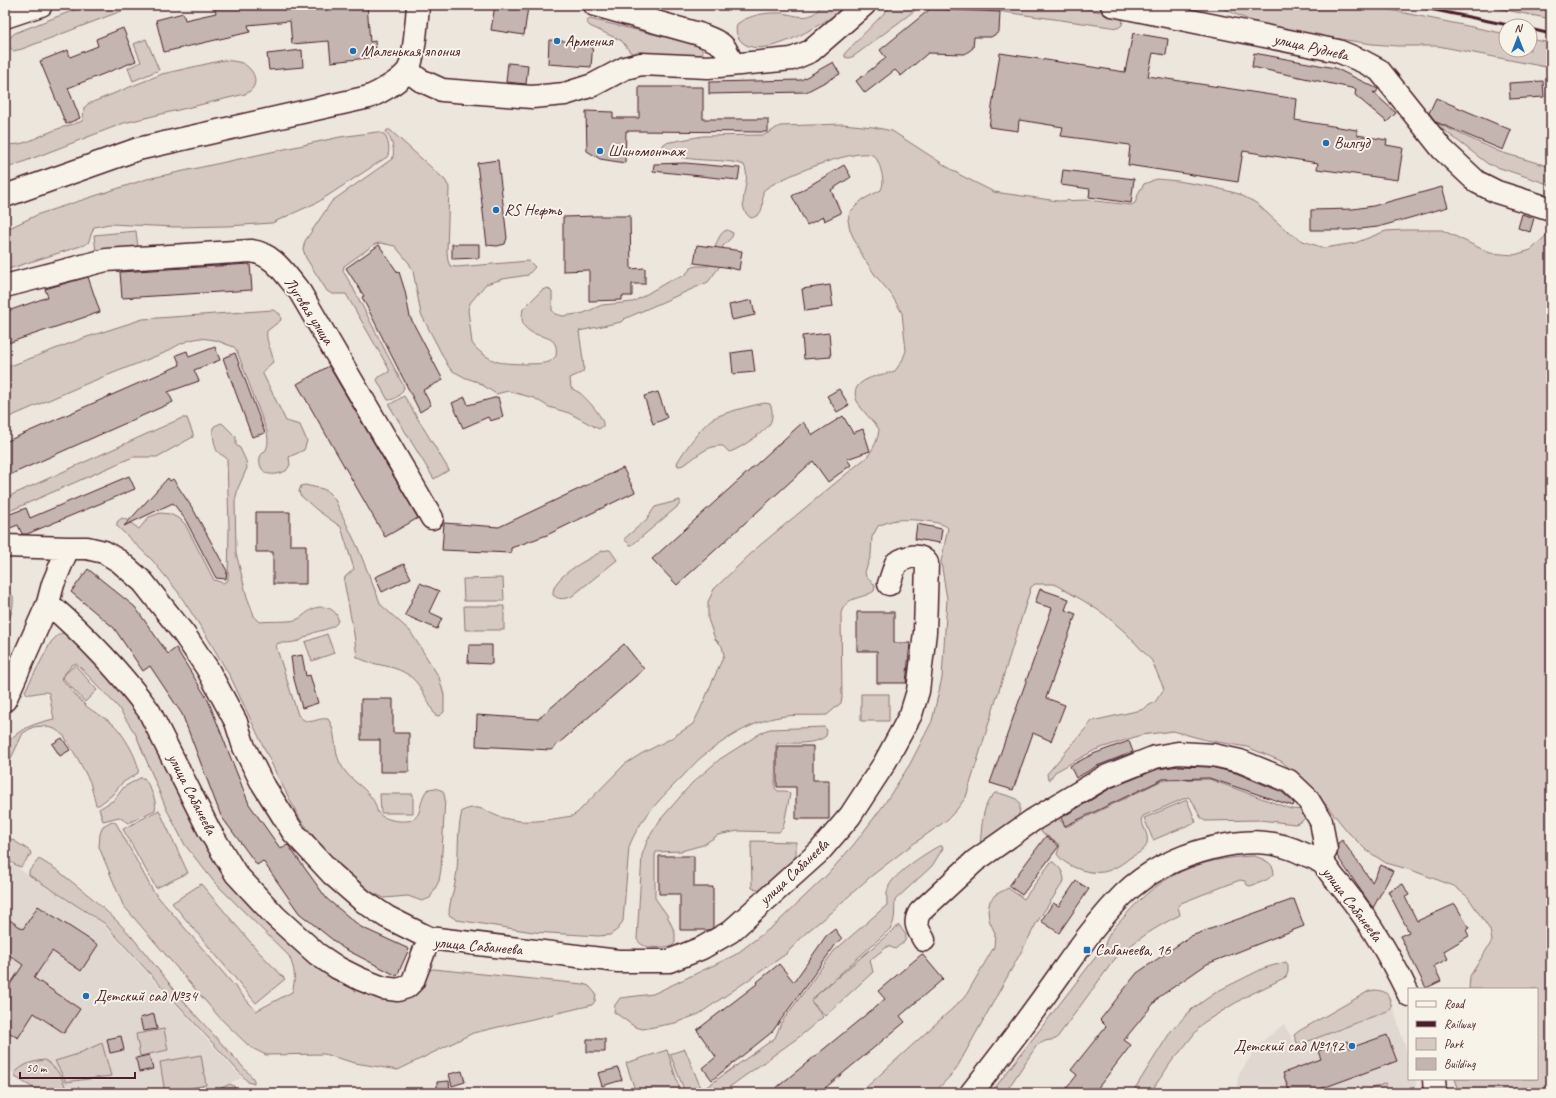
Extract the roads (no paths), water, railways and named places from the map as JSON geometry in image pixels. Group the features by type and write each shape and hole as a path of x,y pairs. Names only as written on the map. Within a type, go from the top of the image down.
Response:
{"street":[{"path":"5,17 42,5"},
{"path":"5,196 138,149 369,97 382,92 408,71 415,42 418,5"},
{"path":"595,5 699,34 713,40 728,50 731,64"},
{"path":"408,71 420,80 442,90 500,96 537,97 576,92 625,68 641,64 708,67 792,59 811,50 864,5"},
{"name":"улица Руднева","path":"1112,5 1338,51 1362,60 1379,70 1442,150 1477,182 1498,192 1551,209"},
{"name":"Луговая улица","path":"5,286 106,260 251,251 262,253 274,261 300,292 432,518"},
{"path":"5,546 87,548 104,552 119,561 143,582 184,634 207,668 236,722 244,747 261,781 293,832 327,868 363,901 387,917 429,938"},
{"path":"5,700 48,603 52,584 68,548"},
{"name":"улица Сабанеева","path":"48,603 93,646 138,696 149,711 209,830 236,874 276,917 317,954 338,968 360,979 383,988 398,990 406,987 414,981 429,938 618,961 669,961 702,948 730,932 818,852 850,816 884,764 911,714 918,691 925,632 927,563 924,559 920,558 905,558 896,563 890,584"},
{"path":"924,940 917,926 917,918 920,912 975,861 1034,820 1105,777 1155,757 1178,753 1212,755 1240,761 1289,781 1307,798 1321,821 1326,850 1319,861"},
{"name":"улица Сабанеева","path":"971,1093 1096,927 1124,894 1144,877 1168,864 1188,855 1231,844 1247,842 1269,843 1291,848 1319,861 1348,893 1393,962 1408,993"},
{"path":"1434,1080 1435,1093"}],"railway":[{"path":"1410,5 1498,23"},
{"path":"1538,31 1551,34"}],"place":[{"name":"Армения","path":"557,41"},
{"name":"Маленькая япония","path":"353,51"},
{"name":"Вилгуд","path":"1326,143"},
{"name":"Шиномонтаж","path":"600,151"},
{"name":"RS Нефть","path":"496,210"},
{"name":"Сабанеева, 16","path":"1087,950"},
{"name":"Детский сад №34","path":"86,996"},
{"name":"Детский сад №192","path":"1352,1046"}]}
